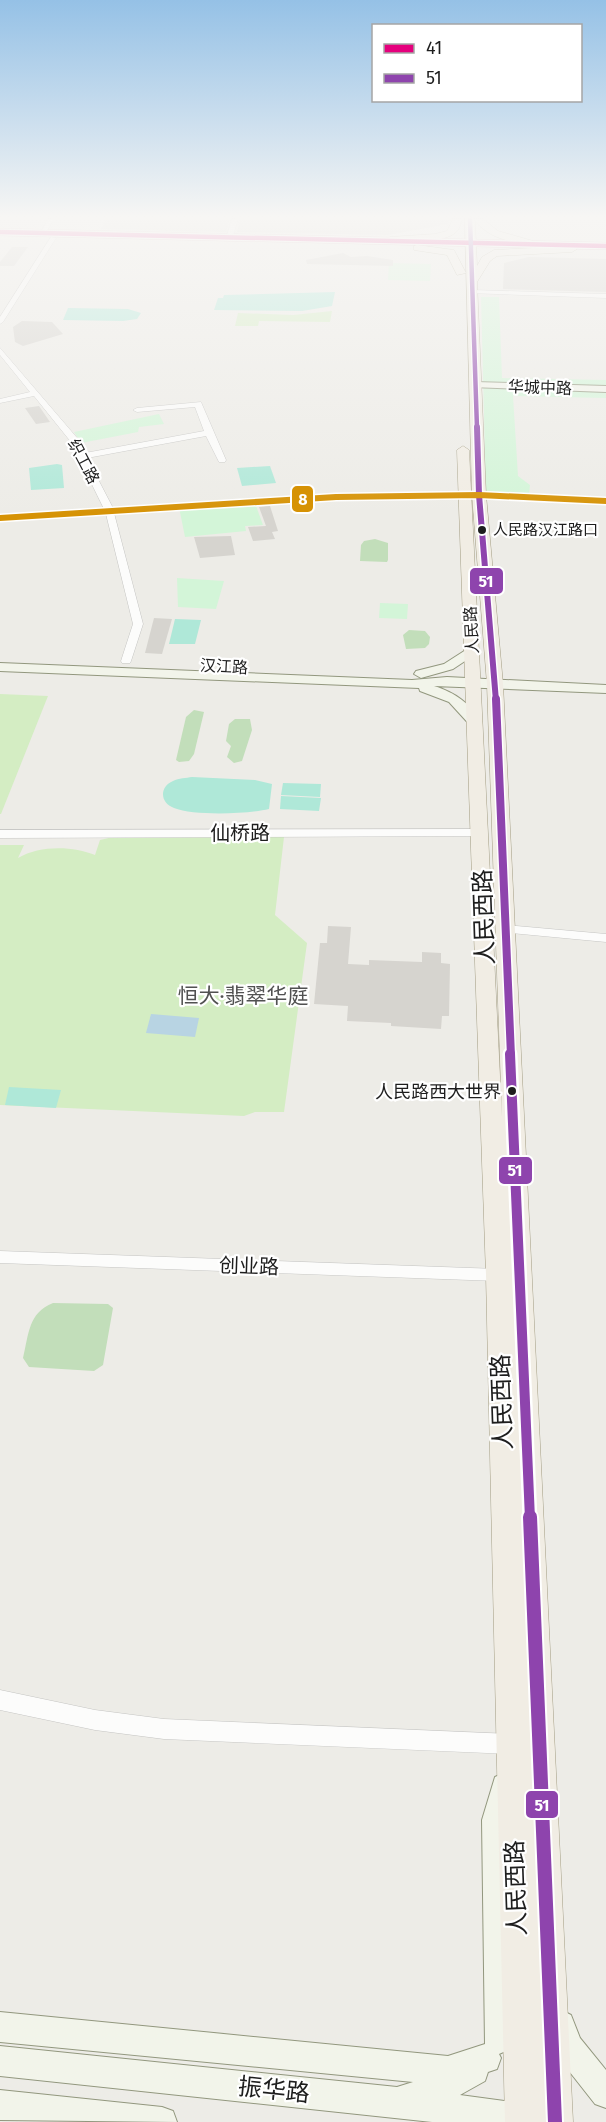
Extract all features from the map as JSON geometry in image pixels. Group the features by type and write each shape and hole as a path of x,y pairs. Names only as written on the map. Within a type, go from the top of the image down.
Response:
{"main road":[{"name":"人民路","path":"462,318 464,495 472,650 489,682"},
{"name":"人民路","path":"472,318 489,682"},
{"name":"华城中路","path":"475,385 606,389"},
{"path":"413,680 439,672 459,662 472,650"},
{"name":"汉江路","path":"0,655 413,680"},
{"name":"汉江路","path":"0,667 489,682 606,689"},
{"path":"489,682 505,676 527,685"},
{"path":"413,680 461,702 475,722"},
{"path":"489,682 508,692 527,685"},
{"name":"人民西路","path":"489,682 475,722 498,1275 519,1984 531,2121"},
{"name":"人民西路","path":"489,682 505,929 555,2122"},
{"path":"492,2049 495,1820 512,1751"},
{"path":"395,2102 438,2091 471,2072 492,2049 519,1984"},
{"path":"549,1984 568,2047 606,2092"},
{"path":"0,2027 448,2071 492,2049"},
{"name":"振华路","path":"0,2061 395,2102 531,2121"},
{"path":"0,2105 162,2122"}],"street":[{"name":"织工路","path":"0,350 75,441 109,510 138,624 126,661"},
{"path":"0,401 35,393"},
{"path":"137,410 198,404 208,433 222,460"},
{"path":"83,456 208,433"},
{"path":"0,518 336,496 479,495 606,501"},
{"name":"仙桥路","path":"0,834 480,833"},
{"path":"505,929 606,938"},
{"name":"创业路","path":"0,1257 498,1275"},
{"path":"0,1700 95,1720 164,1729 512,1751"}],"green space":[{"path":"64,318 138,318 123,321 63,320"},
{"path":"237,318 331,318 330,322 259,321 258,326 235,326"},
{"path":"482,318 500,318 502,378 606,380 606,398 513,396 518,476 530,485 529,495 486,493"},
{"path":"159,414 164,424 139,427 138,432 81,443 74,432"},
{"path":"62,465 64,488 31,490 29,468"},
{"path":"270,466 276,483 242,486 237,468"},
{"path":"255,503 263,525 245,526 246,531 185,537 179,507"},
{"path":"375,539 388,543 387,562 360,561 361,545 364,541"},
{"path":"177,578 224,581 216,609 178,607"},
{"path":"380,603 408,604 407,619 379,618"},
{"path":"175,619 201,620 195,644 169,644"},
{"path":"409,630 425,631 430,637 429,644 425,648 406,649 403,635"},
{"path":"0,694 48,696 1,814 0,814"},
{"path":"194,710 204,712 194,754 189,761 179,762 176,760 186,717"},
{"path":"235,719 250,719 252,730 242,761 234,763 227,757 231,746 226,741 229,724"},
{"path":"192,777 255,780 272,784 269,809 235,813 207,813 183,811 169,806 163,795 165,787 175,780"},
{"path":"283,783 321,784 320,797 281,795"},
{"path":"281,796 321,798 319,811 280,809"},
{"path":"113,837 284,837 275,915 307,943 284,1112 255,1112 244,1116 0,1105 0,845 24,845 18,858 36,851 56,848 95,855 100,840"},
{"path":"9,1087 61,1090 56,1108 5,1105"},
{"path":"53,1303 108,1304 113,1308 103,1365 94,1371 29,1367 23,1358 31,1325 39,1312"}],"water":[{"path":"151,1014 199,1018 195,1037 146,1033"}],"building":[{"path":"22,321 52,322 63,334 23,346 15,342 13,327"},
{"path":"39,406 50,422 36,424 25,408"},
{"path":"270,506 278,531 272,532 275,539 253,541 248,527 266,526 259,507"},
{"path":"231,536 235,555 200,558 194,537"},
{"path":"154,618 172,619 162,654 145,653"},
{"path":"328,926 351,927 348,964 369,965 369,960 422,962 422,952 441,953 441,963 450,964 449,1016 442,1016 441,1029 347,1021 348,1006 314,1004 320,943 327,943"}],"transit line":[{"name":"51","path":"473,318 479,495 495,684 555,2122"},
{"name":"8","path":"0,518 336,497 479,495 606,501"}],"place":[{"name":"人民路汉江路口","path":"482,530"},
{"name":"人民路西大世界","path":"512,1091"}],"district":[{"name":"恒大·翡翠华庭","path":"243,996"}]}
